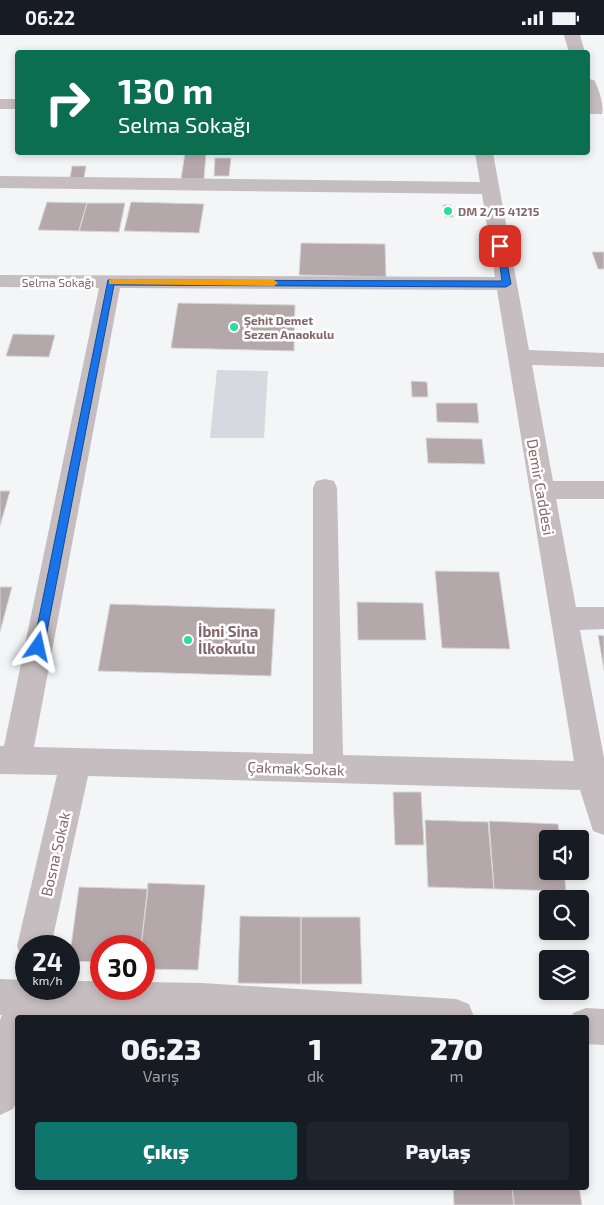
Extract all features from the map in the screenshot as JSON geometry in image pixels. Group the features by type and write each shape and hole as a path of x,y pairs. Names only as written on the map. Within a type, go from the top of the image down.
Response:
{"street":[{"path":"572,35 577,50"},
{"path":"590,90 596,110"},
{"path":"0,104 15,104"},
{"name":"Demir Caddesi","path":"484,155 564,619 598,776 604,820"},
{"path":"0,182 490,188"},
{"name":"Selma Sokağı","path":"0,281 506,284"},
{"path":"8,760 111,282"},
{"path":"520,357 604,360"},
{"path":"325,488 328,768"},
{"path":"542,490 604,489"},
{"path":"564,619 604,618"},
{"name":"Çakmak Sokak","path":"8,760 598,776"},
{"name":"Bosna Sokak","path":"36,935 76,761"},
{"path":"0,1096 17,1002 202,1001 424,1015"},
{"path":"589,1026 604,1027"}],"shaded area":[{"path":"217,370 268,371 264,438 210,438"}],"building":[{"path":"185,155 206,155 204,179 181,179"},
{"path":"215,158 231,158 229,176 214,176"},
{"path":"72,166 86,166 84,178 70,178"},
{"path":"47,202 87,203 79,231 38,230"},
{"path":"131,202 204,204 199,233 124,231"},
{"path":"87,203 125,203 119,232 79,231"},
{"name":"DM 2/15 41215","path":"443,205 451,205 453,217 445,217"},
{"path":"301,243 385,244 386,277 299,275"},
{"path":"592,252 604,252 604,269 598,269"},
{"name":"Şehit Demet Sezen Anaokulu","path":"178,303 295,305 294,351 171,348"},
{"path":"13,334 55,335 49,357 6,356"},
{"path":"411,381 427,382 428,397 412,397"},
{"path":"436,403 477,403 479,423 437,422"},
{"path":"426,438 482,439 485,464 428,463"},
{"path":"0,491 10,491 0,526"},
{"path":"435,571 499,572 510,649 442,648"},
{"path":"0,587 12,587 0,632"},
{"path":"357,602 423,603 426,640 358,640"},
{"name":"İbni Sina İlkokulu","path":"110,604 275,609 271,676 98,671"},
{"path":"598,635 604,636 604,670"},
{"path":"393,792 421,792 424,845 395,845"},
{"path":"425,820 488,822 494,889 428,887"},
{"path":"489,821 558,824 559,830 539,830 539,880 565,880 566,890 494,889"},
{"path":"148,883 205,885 198,970 155,969 155,935 142,935"},
{"path":"79,887 148,889 142,935 90,935 90,962 80,961 80,935 73,935"},
{"path":"240,916 301,917 301,984 238,983"},
{"path":"301,917 360,917 362,984 301,984"},
{"path":"453,1190 512,1190 514,1205 454,1205"},
{"path":"512,1190 580,1190 582,1205 514,1205"}],"slow traffic":[{"path":"112,282 274,283"}],"place":[{"name":"DM 2/15 41215","path":"448,211"},
{"name":"Şehit Demet Sezen Anaokulu","path":"234,327"},
{"name":"İbni Sina İlkokulu","path":"188,640"}],"route":[{"path":"38,647 111,282 506,284 500,246"}]}
